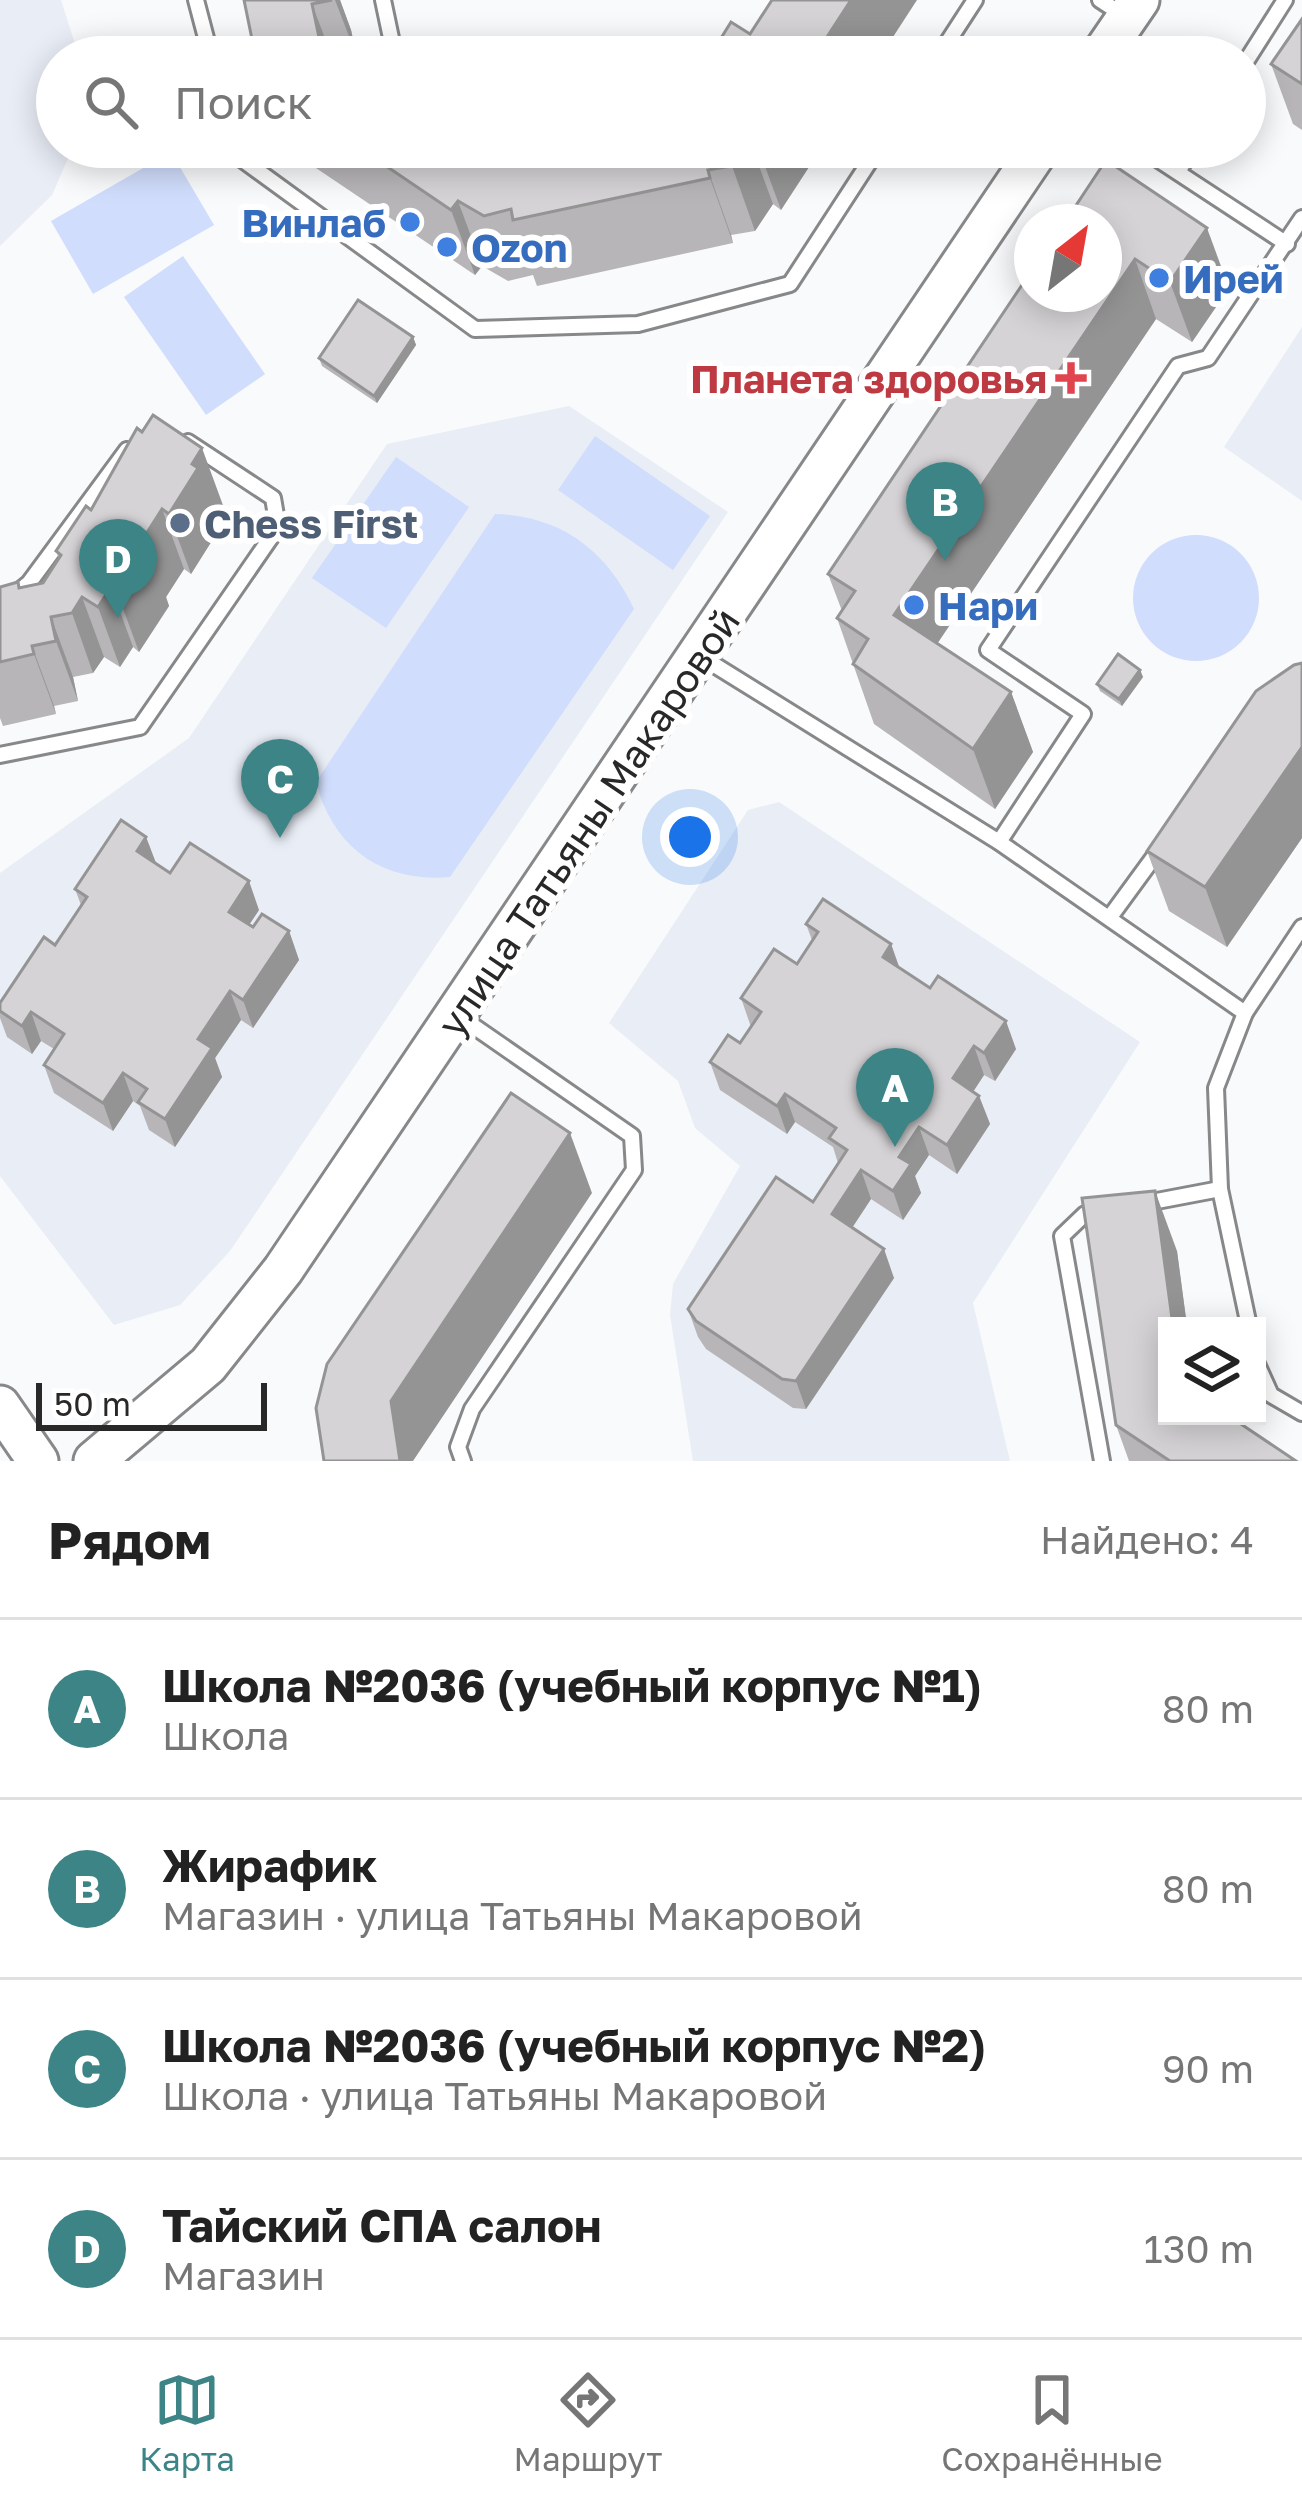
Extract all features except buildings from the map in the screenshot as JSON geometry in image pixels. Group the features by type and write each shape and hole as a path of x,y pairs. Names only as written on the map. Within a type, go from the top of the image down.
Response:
{"street":[{"path":"1109,36 1122,6"},
{"name":"улица Татьяны Макаровой","path":"94,1461 208,1365 283,1270 459,1016 1026,168"},
{"path":"0,1406 38,1461"}],"lane":[{"path":"196,0 205,36"},
{"path":"383,0 391,36"},
{"path":"952,36 975,0"},
{"path":"1262,36 1285,0"},
{"path":"254,168 475,329 638,324 790,284 865,168"},
{"path":"1172,168 1287,244"},
{"path":"1178,172 1180,168"},
{"path":"999,842 1083,714 988,650 1178,367 1208,358 1302,218"},
{"path":"0,754 140,727 278,526 273,498 173,432"},
{"path":"0,598 13,596 29,583 133,442 150,437"},
{"path":"700,656 999,842 1245,1013"},
{"path":"1110,917 1175,827"},
{"path":"1247,1317 1220,1189 1216,1088 1245,1013 1302,927"},
{"path":"459,1016 632,1136 634,1170 472,1409 458,1448 463,1461"},
{"path":"1102,1461 1062,1236 1084,1214 1220,1189"},
{"path":"1266,1384 1271,1395 1302,1413"}],"shaded area":[{"path":"0,0 61,0 72,36 36,36 36,168 64,168 52,195 0,246"},
{"path":"143,168 180,168 214,225 93,294 51,221"},
{"path":"183,256 265,374 206,415 124,297"},
{"path":"1302,327 1302,501 1224,447"},
{"path":"569,406 728,512 230,1251 180,1305 114,1325 0,1176 0,873 189,738 387,444"},
{"path":"595,436 710,516 673,570 558,490"},
{"path":"396,457 469,507 386,628 312,578"},
{"path":"495,514 541,521 579,540 610,570 634,609 450,877 403,874 382,867 348,843 335,826 316,782"},
{"path":"1196,535 1220,540 1240,554 1254,574 1259,598 1254,622 1240,642 1220,656 1196,661 1172,656 1152,642 1138,622 1133,598 1138,574 1152,554 1172,540"},
{"path":"779,802 1140,1042 973,1303 1010,1461 693,1461 670,1315 673,1284 740,1166 695,1128 678,1081 609,1023 748,810"}],"place":[{"name":"Винлаб","path":"410,222"},
{"name":"Ozon","path":"447,247"},
{"name":"Ирей","path":"1159,278"},
{"name":"Планета здоровья","path":"1071,378"},
{"name":"Chess First","path":"180,523"},
{"name":"Жирафик","path":"945,561"},
{"name":"Нари","path":"914,605"},
{"name":"Тайский СПА салон","path":"118,618"},
{"name":"Школа №2036 (учебный корпус №2)","path":"280,838"},
{"name":"Школа №2036 (учебный корпус №1)","path":"895,1147"}]}
